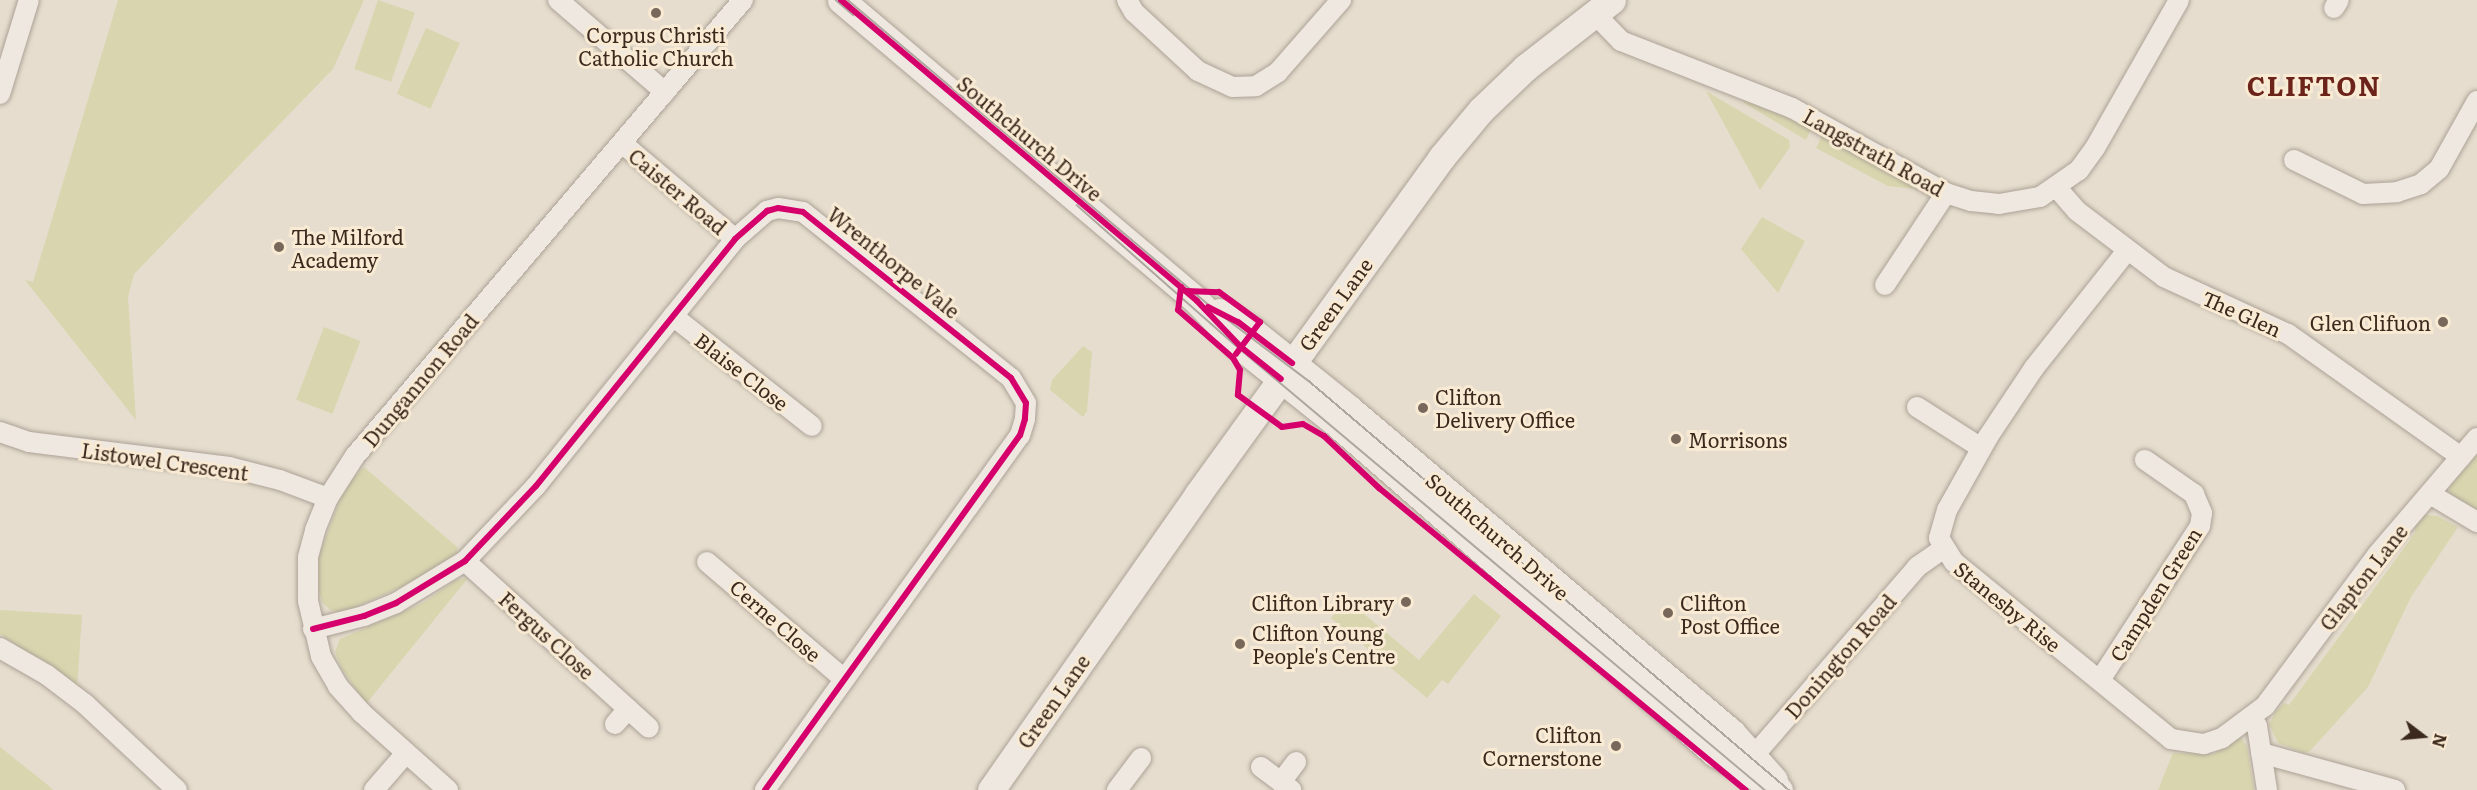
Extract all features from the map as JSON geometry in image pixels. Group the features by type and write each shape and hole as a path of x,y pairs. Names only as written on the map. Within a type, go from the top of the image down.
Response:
{"street":[{"path":"0,94 6,54 29,0"},
{"path":"558,0 665,92"},
{"name":"Dungannon Road","path":"448,790 406,753 338,686 313,629 308,601 309,557 328,498 355,456 743,0"},
{"name":"Southchurch Drive","path":"841,0 1197,301 1238,322 1287,371 1780,790"},
{"path":"1127,0 1134,12 1198,71 1233,87 1256,86 1278,72 1341,0"},
{"name":"Langstrath Road","path":"1603,6 1621,41 1792,108 1946,193 1971,201 2000,204 2030,200 2057,188 2079,170 2095,148 2179,0"},
{"name":"Green Lane","path":"991,790 1410,199 1482,110 1542,53 1603,6"},
{"path":"2294,160 2363,194 2397,192 2421,184 2439,169 2477,101"},
{"name":"Caister Road","path":"622,143 735,239"},
{"name":"The Glen","path":"2057,188 2076,211 2126,252 2163,277 2288,334 2461,458"},
{"path":"1880,288 1946,193"},
{"name":"Wrenthorpe Vale","path":"313,629 364,616 396,603 465,561 536,486 735,239 767,211 778,208 803,212 1011,378 1026,404 1020,435 765,790"},
{"name":"Stanesby Rise","path":"2126,252 2034,368 1981,448 1940,528 1943,549 1954,562 2171,739 2185,744 2204,744 2222,738 2251,718"},
{"name":"Blaise Close","path":"673,316 812,426"},
{"path":"1914,405 1981,448"},
{"name":"Listowel Crescent","path":"0,432 29,442 229,467 280,480 328,498"},
{"name":"Glapton Lane","path":"2251,718 2273,696 2377,555 2477,438"},
{"name":"Campden Green","path":"2100,681 2200,526 2202,513 2194,494 2145,460"},
{"path":"2430,494 2477,522"},
{"name":"Donington Road","path":"1748,762 1917,567 1943,549"},
{"name":"Fergus Close","path":"465,561 649,728"},
{"name":"Cerne Close","path":"707,562 844,679"},
{"path":"0,648 47,675 75,697 177,790"},
{"path":"615,724 628,709"},
{"path":"2251,718 2257,726 2266,790"},
{"path":"374,790 406,753"},
{"path":"2261,753 2395,790"},
{"path":"1117,790 1141,758"},
{"path":"1261,767 1286,786 1296,762"}],"shaded area":[{"path":"118,0 364,0 333,69 134,274 128,297 136,420 25,280 33,282"},
{"path":"378,0 415,13 391,82 354,69"},
{"path":"426,28 460,43 431,109 397,94"},
{"path":"1706,91 1789,140 1790,147 1760,190"},
{"path":"1743,97 1812,127 1806,140 1744,103"},
{"path":"1824,132 1922,190 1888,186 1816,148"},
{"path":"1762,217 1805,241 1778,293 1741,249"},
{"path":"324,327 360,341 332,414 296,400"},
{"path":"1083,346 1092,352 1087,411 1083,417 1050,390 1052,380"},
{"path":"2477,455 2477,513 2449,493 2450,486"},
{"path":"364,467 457,547 457,553 412,582 342,613 330,610 322,602 317,582 319,555 345,487"},
{"path":"2425,515 2437,516 2458,527 2411,597 2368,687 2310,751 2304,753 2278,743 2269,724 2275,713 2284,703 2289,705 2415,533 2415,526"},
{"path":"468,578 366,704 342,669 335,652 340,639 423,603 456,580"},
{"path":"1474,594 1501,616 1448,684 1442,680 1427,698 1331,618 1346,599 1419,660"},
{"path":"0,610 82,615 77,689 0,634"},
{"path":"2240,736 2247,747 2254,790 2158,790 2173,753 2214,754"},
{"path":"0,747 49,786 53,790 0,790"}],"tram line":[{"path":"836,0 853,15"},
{"path":"848,0 1211,307 1309,381 1789,790"},
{"path":"1077,205 1240,349 1765,790"}],"cycle path":[{"path":"841,0 1197,301 1241,347 1281,379"},
{"path":"313,629 364,616 396,603 465,561 536,486 735,239 767,211 778,208 803,212 1011,378 1026,403 1025,419 1020,435 765,790"},
{"path":"1181,287 1178,310 1233,358 1240,370 1238,395 1282,427 1303,424 1324,436 1379,488 1745,790"},
{"path":"1186,291 1219,292 1260,322 1236,354"},
{"path":"1208,307 1238,322 1292,363"}],"place":[{"name":"Corpus Christi Catholic Church","path":"656,13"},
{"name":"The Milford Academy","path":"279,247"},
{"name":"Glen Clifuon","path":"2443,322"},
{"name":"Clifton Delivery Office","path":"1423,408"},
{"name":"Morrisons","path":"1676,439"},
{"name":"Clifton Library","path":"1406,602"},
{"name":"Clifton Post Office","path":"1668,613"},
{"name":"Clifton Young People's Centre","path":"1240,644"},
{"name":"Clifton Cornerstone","path":"1616,746"}],"district":[{"name":"CLIFTON","path":"2314,85"}]}
